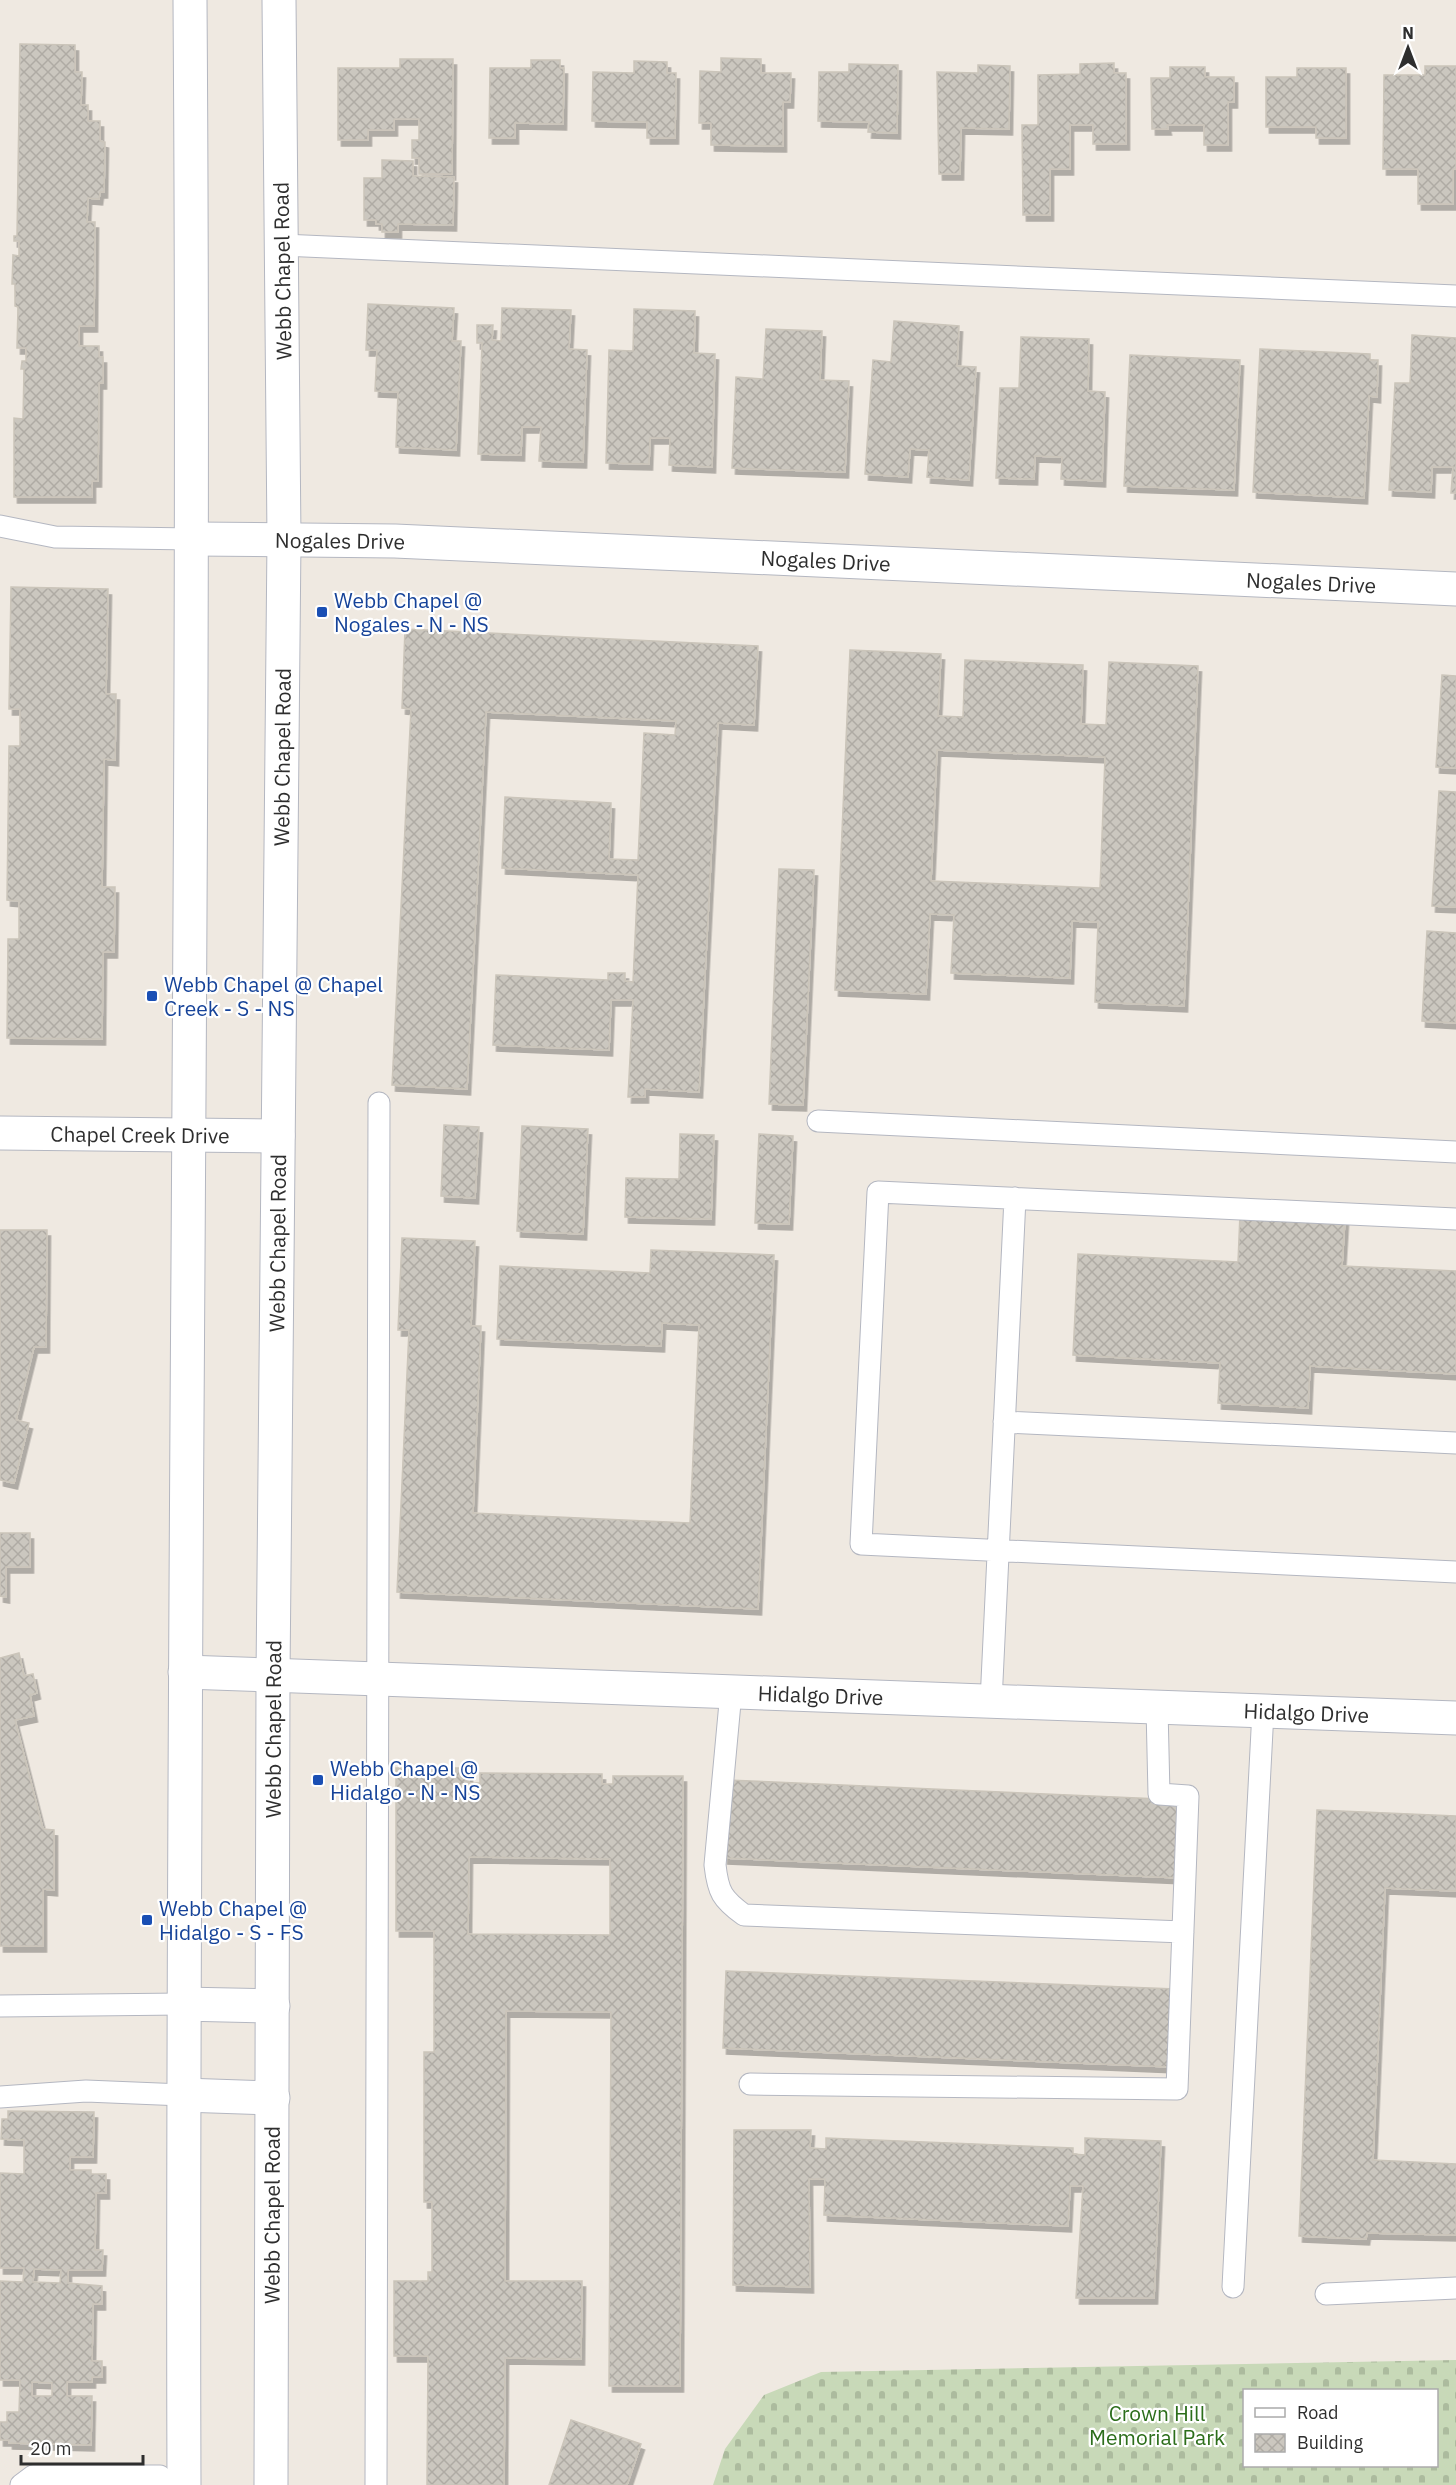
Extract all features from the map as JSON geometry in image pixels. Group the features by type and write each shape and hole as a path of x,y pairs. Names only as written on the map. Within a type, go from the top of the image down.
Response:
{"main road":[{"path":"184,2485 182,2004 194,538 190,0"},
{"name":"Webb Chapel Road","path":"271,2485 273,1676 284,538 279,0"},
{"name":"Nogales Drive","path":"194,538 284,538 795,557 1456,589"},
{"name":"Chapel Creek Drive","path":"0,1133 278,1136"},
{"name":"Hidalgo Drive","path":"185,1672 1456,1718"},
{"path":"182,2004 273,2006"},
{"path":"183,2095 273,2098"}],"lane":[{"path":"282,245 1456,296"},
{"path":"0,526 55,537 194,538"},
{"path":"376,2485 379,1103"},
{"path":"818,1121 1456,1152"},
{"path":"1456,1220 878,1192 861,1544 1456,1572"},
{"path":"991,1701 1015,1198"},
{"path":"1004,1422 1456,1443"},
{"path":"731,1692 716,1865 717,1886 727,1903 744,1915 1183,1932"},
{"path":"750,2084 1177,2089 1188,1796 1159,1794 1157,1708"},
{"path":"1233,2287 1263,1711"},
{"path":"0,2006 182,2004"},
{"path":"0,2097 86,2091 183,2095"},
{"path":"1326,2294 1456,2288"},
{"path":"21,2485 33,2476 160,2476 168,2485"}],"green space":[{"name":"Crown Hill Memorial Park","path":"1456,2360 1456,2485 713,2485 725,2449 764,2395 821,2372"}],"building":[{"path":"20,44 75,45 75,72 82,72 81,105 88,105 88,121 100,121 100,141 105,142 104,192 100,192 99,199 88,198 87,222 95,222 94,326 79,326 79,346 99,346 99,357 103,357 103,383 99,383 98,481 92,481 92,497 14,497 14,418 23,419 24,369 21,369 22,361 26,361 26,348 17,348 18,307 15,306 15,284 12,284 13,255 19,256 19,241 14,241 14,236 17,236"},
{"path":"721,58 761,59 761,73 791,73 790,102 783,102 783,146 711,145 711,123 699,123 700,71 721,72"},
{"path":"400,59 453,59 452,174 419,174 419,158 412,158 412,140 419,140 419,119 394,119 394,130 368,130 368,140 338,140 338,68 400,68"},
{"path":"531,60 560,60 560,68 564,68 563,124 515,123 515,138 489,138 490,68 531,68"},
{"path":"634,61 667,62 667,73 676,73 675,138 647,138 647,122 592,121 593,72 634,73"},
{"path":"1114,63 1114,73 1126,73 1126,144 1093,144 1093,125 1070,125 1070,169 1050,169 1050,215 1023,215 1022,125 1038,125 1038,75 1080,74 1080,64"},
{"path":"849,64 898,65 897,133 868,132 869,122 818,121 819,72 849,72"},
{"path":"978,65 1010,66 1009,129 961,128 960,174 939,174 937,72 978,73"},
{"path":"1425,66 1456,66 1456,169 1453,169 1453,204 1418,204 1418,169 1383,169 1384,75 1425,75"},
{"path":"1170,67 1205,67 1205,77 1234,77 1234,102 1228,102 1228,145 1204,145 1204,125 1167,125 1168,129 1152,129 1151,78 1170,78"},
{"path":"1297,68 1346,68 1346,138 1316,138 1316,127 1266,127 1266,77 1297,77"},
{"path":"382,160 413,161 413,176 454,177 453,225 398,224 398,232 382,232 382,224 376,224 376,220 364,220 364,178 382,178"},
{"path":"368,304 454,308 452,341 461,341 456,450 396,447 398,392 375,391 377,350 366,350"},
{"path":"502,308 571,310 569,349 587,350 583,462 539,461 541,427 522,427 521,455 478,454 482,343 477,343 477,325 493,325 492,340 501,341"},
{"path":"634,309 695,311 694,353 715,354 712,467 669,465 670,438 650,438 649,464 606,463 609,350 633,351"},
{"path":"894,321 959,326 957,366 976,367 969,480 927,477 929,450 910,449 908,477 865,474 873,360 891,362"},
{"path":"766,329 822,331 820,380 849,381 845,472 732,468 736,377 763,379"},
{"path":"1412,335 1456,338 1456,493 1451,493 1453,467 1432,467 1431,492 1389,490 1395,383 1410,383"},
{"path":"1021,337 1089,339 1088,391 1105,392 1102,481 1061,479 1062,457 1035,456 1034,479 996,478 1000,388 1019,388"},
{"path":"1260,349 1370,354 1370,360 1378,360 1377,397 1369,396 1364,498 1253,492"},
{"path":"1130,355 1240,360 1234,490 1124,486"},
{"path":"11,587 108,589 106,694 116,694 115,760 104,759 102,887 115,887 114,952 103,952 102,1039 7,1038 8,939 19,939 19,901 7,900 9,746 20,746 20,709 9,709"},
{"path":"405,629 758,646 754,725 718,723 699,1092 645,1089 645,1097 628,1097 633,1000 611,1000 609,1050 493,1045 496,975 608,980 608,973 625,973 625,981 633,982 638,875 502,868 505,797 611,803 609,859 638,860 644,733 675,735 676,721 486,712 467,1089 392,1085 411,709 402,708"},
{"path":"850,650 941,654 938,716 963,717 965,660 1083,665 1081,724 1106,725 1109,662 1198,666 1184,1006 1095,1002 1098,922 1072,921 1070,978 951,973 954,915 930,914 926,994 835,990","holes":["937,750 1105,757 1100,888 931,881"]},
{"path":"1442,675 1456,676 1456,768 1436,767"},
{"path":"1439,791 1456,792 1456,907 1432,906"},
{"path":"779,869 814,870 803,1105 769,1104"},
{"path":"1427,931 1456,933 1456,1023 1422,1021"},
{"path":"444,1125 479,1127 475,1198 441,1196"},
{"path":"522,1126 588,1129 583,1234 517,1231"},
{"path":"680,1134 714,1135 711,1219 625,1217 626,1178 679,1179"},
{"path":"759,1134 793,1136 789,1224 755,1223"},
{"path":"1240,1214 1345,1219 1342,1266 1456,1271 1456,1374 1310,1366 1308,1408 1218,1403 1220,1363 1073,1355 1078,1254 1238,1262"},
{"path":"0,1230 47,1230 46,1347 34,1347 16,1420 29,1423 14,1483 0,1480"},
{"path":"402,1238 475,1241 471,1326 481,1326 473,1513 690,1523 699,1325 662,1323 661,1346 497,1339 500,1266 650,1273 651,1250 774,1255 758,1609 397,1592 409,1330 398,1330"},
{"path":"0,1533 30,1533 30,1567 6,1567 6,1597 0,1596"},
{"path":"19,1653 24,1676 33,1674 37,1693 30,1695 34,1716 15,1720 43,1829 54,1830 54,1890 43,1889 43,1946 0,1946 0,1658"},
{"path":"396,1768 469,1768 469,1783 480,1783 480,1773 602,1774 602,1784 613,1784 613,1776 683,1776 680,2386 609,2386 611,2012 506,2011 505,2281 582,2281 581,2359 505,2358 504,2485 427,2485 428,2356 394,2356 394,2281 428,2281 428,2272 432,2272 432,2202 424,2202 424,2052 434,2052 434,1931 396,1931","holes":["469,1857 610,1859 610,1935 468,1934"]},
{"path":"727,1780 1183,1800 1180,1878 724,1858"},
{"path":"1317,1810 1456,1816 1456,1891 1385,1888 1373,2160 1456,2164 1456,2235 1367,2233 1366,2239 1299,2236"},
{"path":"726,1971 1175,1989 1172,2067 723,2048"},
{"path":"8,2111 94,2112 93,2157 70,2157 70,2170 91,2170 91,2174 106,2174 106,2193 96,2193 95,2250 103,2250 102,2270 68,2270 68,2283 102,2286 102,2304 93,2304 92,2361 102,2361 102,2377 92,2377 92,2382 67,2382 67,2396 92,2396 91,2445 9,2443 9,2440 0,2440 0,2422 7,2422 7,2412 19,2412 20,2380 0,2380 0,2281 23,2282 24,2268 0,2268 0,2173 24,2174 24,2140 1,2139 2,2119 8,2119","holes":["34,2269 61,2270 60,2283 33,2282","32,2382 52,2383 52,2396 32,2396"]},
{"path":"734,2130 811,2130 810,2148 826,2149 826,2138 1073,2148 1073,2154 1085,2155 1085,2138 1161,2141 1154,2298 1076,2298 1083,2186 1070,2186 1068,2226 824,2215 825,2179 809,2179 810,2287 733,2285"},
{"path":"571,2420 641,2444 627,2485 549,2485"}],"place":[{"name":"Webb Chapel @ Nogales - N - NS","path":"322,612"},
{"name":"Webb Chapel @ Chapel Creek - S - NS","path":"152,996"},
{"name":"Webb Chapel @ Hidalgo - N - NS","path":"318,1780"},
{"name":"Webb Chapel @ Hidalgo - S - FS","path":"147,1920"}]}
